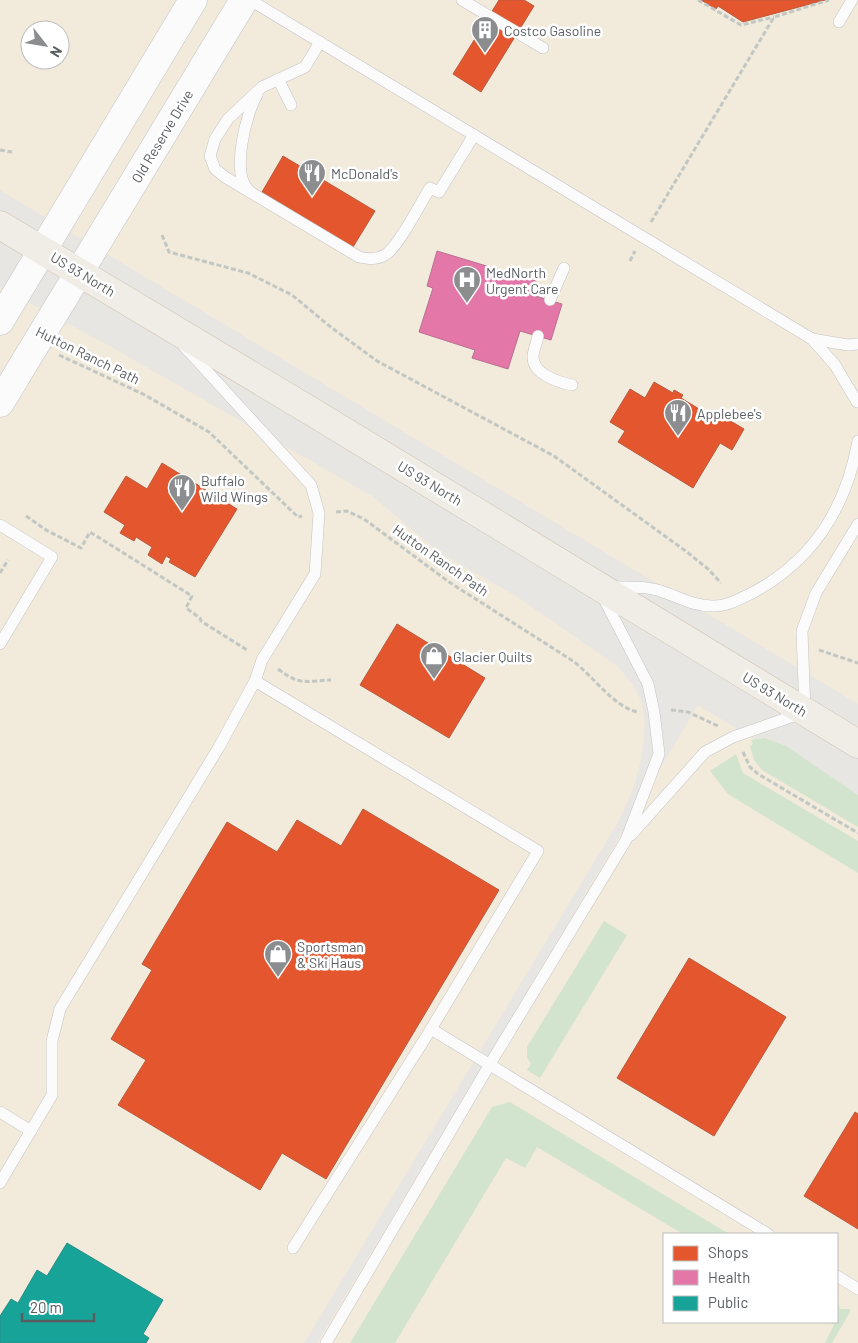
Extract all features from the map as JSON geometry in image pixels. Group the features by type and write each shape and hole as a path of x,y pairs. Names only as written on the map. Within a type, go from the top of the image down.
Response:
{"main road":[{"path":"0,321 193,0"},
{"name":"Old Reserve Drive","path":"0,403 244,0"},
{"name":"US 93 North","path":"0,225 158,318 858,744"}],"lane":[{"path":"250,0 812,339 836,365 858,401"},
{"path":"462,0 543,48"},
{"path":"839,22 852,0"},
{"path":"320,42 304,67 262,87 228,119 215,139 210,156 215,169 257,197 359,258 370,260 386,255 396,244 430,188 439,192 474,135"},
{"path":"278,79 291,105"},
{"path":"257,197 243,184 240,170 245,130 252,102 262,87"},
{"path":"550,300 564,268"},
{"path":"0,1183 52,1095 52,1041 60,1009 184,806 256,681 262,660 315,574 319,513 311,485 158,318"},
{"path":"538,336 533,358 539,370 556,382 572,384"},
{"path":"812,339 858,344"},
{"path":"597,586 654,589 687,602 712,606 736,601 769,584 798,561 837,512 846,488 858,441"},
{"path":"326,1343 490,1064 626,840 705,752 733,737 805,712 802,631 816,594 858,524"},
{"path":"0,525 52,557 0,644"},
{"path":"597,586 648,684 654,712 658,754 626,840"},
{"path":"256,681 538,851 431,1029 293,1248"},
{"path":"431,1029 766,1233"},
{"path":"0,1112 31,1131"},
{"path":"838,1277 858,1289"}],"path":[{"path":"698,0 740,26 829,0"},
{"path":"630,261 774,17"},
{"path":"0,150 12,152"},
{"path":"162,235 169,252 248,273 292,295 332,328 377,361 554,456 687,552 708,569 720,583"},
{"name":"Hutton Ranch Path","path":"37,344 145,395 209,432 298,517 347,511 364,518 449,582 573,660 624,708 643,713 676,709 688,712 718,726 733,737 750,767 758,774 858,833"},
{"path":"26,516 46,530 81,548 90,532 192,596 186,608 202,621 287,677 300,682 331,680"},
{"path":"0,573 8,560"},
{"path":"819,649 858,663"}],"shaded area":[{"path":"0,0 858,0 858,704 0,190"},
{"path":"0,287 113,348 372,496 440,553 516,596 617,666 632,683 642,703 645,723 641,761 632,791 617,824 304,1343 0,1343"},
{"path":"698,705 858,802 858,1343 317,1343"}],"green space":[{"path":"765,738 786,746 858,795 858,827 762,770 754,760 750,746 753,744 751,740"},
{"path":"736,754 743,773 858,841 858,873 728,794 710,771"},
{"path":"604,921 627,935 540,1078 527,1070 531,1064 527,1057 527,1047"},
{"path":"510,1102 727,1233 681,1233 537,1147 525,1168 506,1158 395,1343 350,1343 492,1107"},
{"path":"838,1302 840,1309 850,1309 850,1312 832,1343 825,1343 834,1325 831,1323 838,1323"}],"building: Shops":[{"name":"Costco Gasoline","path":"499,0 524,0 534,6 481,92 453,74"},
{"path":"701,0 825,0 743,22 718,6 716,9"},
{"path":"283,156 375,211 353,247 262,192"},
{"path":"654,382 673,393 674,390 683,395 681,398 714,418 717,413 744,429 732,450 720,443 693,488 618,442 625,431 610,422 630,389 645,398"},
{"path":"162,463 237,509 195,577 169,562 171,559 166,556 162,564 148,555 152,547 136,537 134,541 120,533 125,525 104,512 126,476 147,489"},
{"path":"397,624 485,678 449,738 360,685"},
{"path":"363,809 499,890 326,1179 282,1153 260,1190 118,1105 146,1060 111,1039 152,970 142,964 227,822 277,852 297,820 341,846"},
{"path":"689,958 786,1017 714,1136 617,1078"},
{"path":"855,1112 858,1114 858,1229 804,1196"}],"building: Health":[{"path":"437,251 536,281 532,295 562,304 551,340 520,331 508,369 472,358 475,350 419,332 433,288 427,286"}],"building: Public":[{"path":"67,1243 163,1300 143,1334 149,1338 146,1343 0,1343 0,1316 11,1299 18,1303 37,1270 47,1276"}],"place":[{"name":"Costco Gasoline","path":"485,54"},
{"name":"McDonald's","path":"312,197"},
{"name":"MedNorth Urgent Care","path":"467,304"},
{"name":"Applebee's","path":"678,437"},
{"name":"Buffalo Wild Wings","path":"182,512"},
{"name":"Glacier Quilts","path":"434,680"},
{"name":"Sportsman & Ski Haus","path":"278,978"}]}
